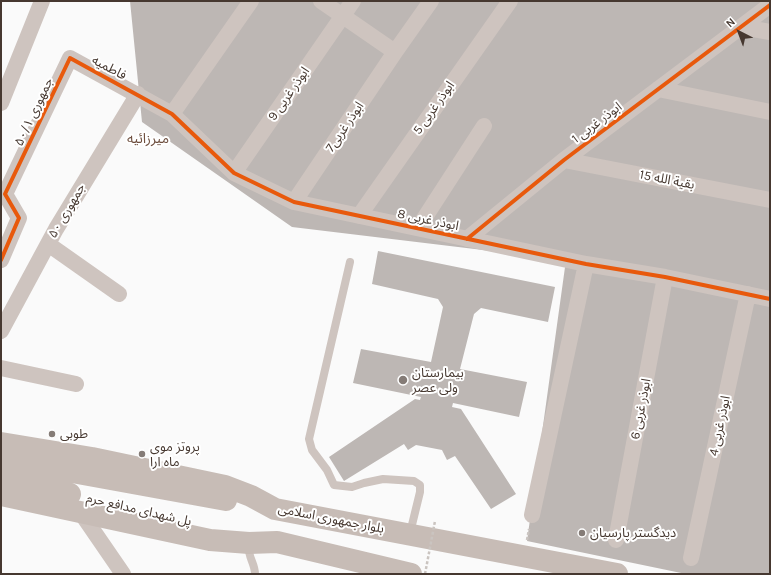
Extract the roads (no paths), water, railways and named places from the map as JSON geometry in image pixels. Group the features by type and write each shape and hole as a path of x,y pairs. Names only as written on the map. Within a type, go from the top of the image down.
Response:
{"main road":[{"name":"بلوار جمهوری اسلامی","path":"1,443 92,458 225,486 251,496 275,509 617,574"},
{"name":"پل شهدای مدافع حرم","path":"1,459 275,509"},
{"name":"پل شهدای مدافع حرم","path":"1,478 277,542"},
{"path":"1,495 79,510 210,540 249,543 277,542 411,574"}],"street":[{"path":"1,104 42,1"},
{"path":"172,114 251,1"},
{"path":"321,1 395,52"},
{"name":"ابوذر غربی 9","path":"234,173 353,1"},
{"name":"ابوذر غربی7","path":"294,202 431,1"},
{"name":"ابوذر غربی 5","path":"359,216 510,1"},
{"name":"ابوذر غربی 1","path":"467,239 564,160 742,27 762,6"},
{"path":"742,27 770,32"},
{"name":"فاطمیه","path":"70,58 138,94"},
{"name":"جمهوری ۵۰/۱","path":"1,260 19,218 3,194 70,58"},
{"path":"658,89 770,112"},
{"name":"ابوذر غربی 8","path":"138,94 172,114 234,173 294,202 586,264 665,277 770,299"},
{"name":"جمهوری ۵۰","path":"1,331 48,244 138,94"},
{"path":"418,228 484,126"},
{"name":"بقیة الله 15","path":"564,160 770,200"},
{"path":"48,244 119,294"},
{"path":"532,515 586,264"},
{"name":"ابوذر غربی 6","path":"616,540 665,277"},
{"name":"ابوذر غربی 4","path":"691,558 748,294"},
{"path":"1,368 76,384"},
{"path":"79,510 123,574"}],"lane":[{"path":"350,262 310,439 312,450 327,470 334,484 352,487 383,479 414,481 420,485 420,492 409,534"},
{"path":"249,543 248,553 255,568 254,574"}],"place":[{"name":"بیمارستان ولی عصر","path":"403,380"},
{"name":"طوبی","path":"52,434"},
{"name":"پروتز موی ماه ارا","path":"142,454"},
{"name":"دیدگستر پارسیان","path":"582,533"}],"district":[{"name":"میرزائیه","path":"148,139"}]}
